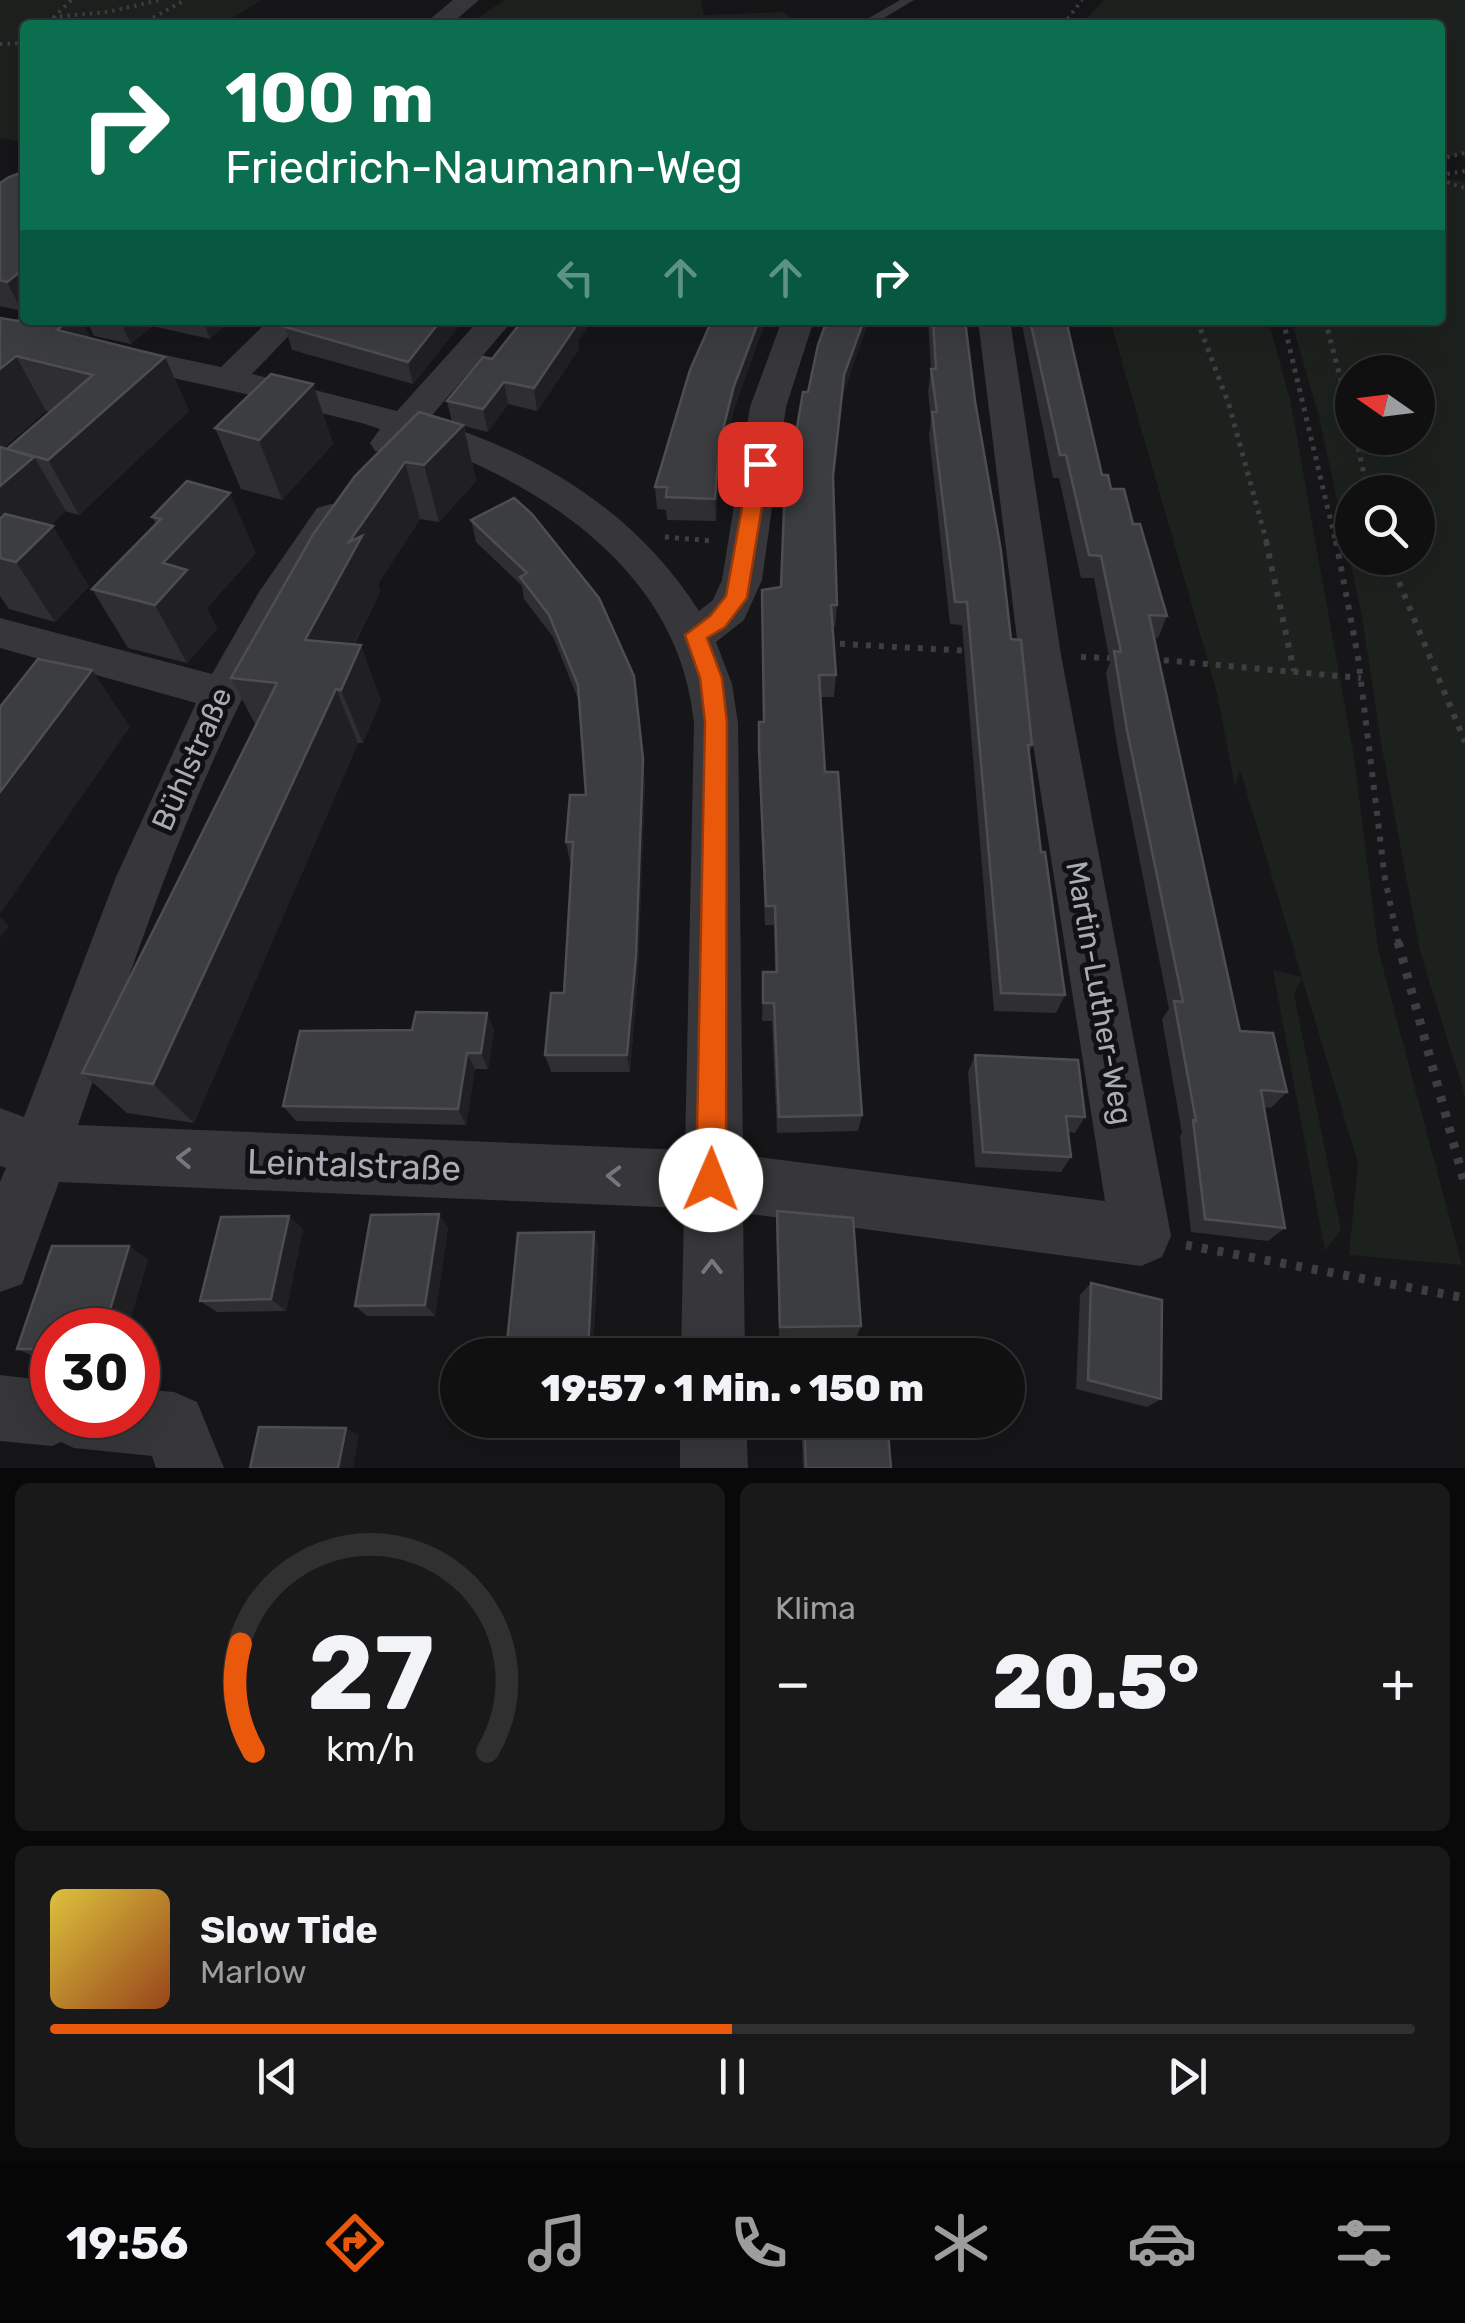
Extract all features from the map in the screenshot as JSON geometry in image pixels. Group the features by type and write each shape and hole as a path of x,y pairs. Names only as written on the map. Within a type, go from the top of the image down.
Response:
{"street":[{"path":"442,20 468,0"},
{"path":"229,378 283,325"},
{"name":"Bühlstraße","path":"0,1262 21,1144 220,694 298,561 404,424 493,325"},
{"path":"696,635 717,621 736,598 768,407 796,325"},
{"name":"Martin-Luther-Weg","path":"994,325 1040,656 1141,1236"},
{"path":"21,337 229,378 447,435 519,466 560,490 614,534 639,559 696,635 711,678 716,722 712,1338"},
{"path":"0,634 220,694"},
{"name":"Leintalstraße","path":"21,1144 711,1180"},
{"path":"711,1180 1141,1236"},
{"path":"0,1408 30,1411"},
{"path":"160,1424 174,1425 190,1468"},
{"path":"713,1438 714,1468"}],"lane":[{"path":"872,20 908,0"}],"path":[{"path":"71,0 54,17 135,8 160,0"},
{"path":"149,20 185,0"},
{"path":"1067,20 1082,0"},
{"path":"1199,325 1226,387 1265,536 1294,671"},
{"path":"1284,325 1334,532 1361,678 1389,898 1405,973 1465,1185"},
{"path":"1326,325 1335,358"},
{"path":"614,534 747,544"},
{"path":"1397,575 1465,742"},
{"path":"811,642 1116,658"},
{"path":"1134,659 1361,678"},
{"path":"1141,1236 1465,1298"}],"shaded area":[{"path":"0,0 262,0 228,20 20,20 20,141 0,138"},
{"path":"504,0 701,0 704,15 784,12 794,20 475,20"},
{"path":"1104,0 1465,0 1465,153 1445,158 1445,20 1085,20"},
{"path":"1445,179 1465,181 1465,1096 1420,951 1353,575 1435,575 1435,475 1335,475 1335,491 1292,325 1445,325"},
{"path":"1111,325 1269,325 1290,399 1354,757 1378,949 1462,1265 1349,1255 1358,1163 1302,978 1294,994 1341,1230 1325,1251 1273,970 1302,977 1240,770 1235,787 1217,693"}],"building":[{"path":"20,173 20,272 7,282 0,280 0,183"},
{"path":"0,318 18,321 20,325 63,325 57,330 165,357 48,460 7,449 93,375 16,356 0,369"},
{"path":"287,325 437,325 408,362"},
{"path":"519,325 576,326 534,388 504,382 483,409 447,401 483,357 492,359"},
{"path":"710,325 757,325 734,386 719,445 715,499 666,497 667,487 655,487 690,370"},
{"path":"825,325 862,325 844,375 833,476 837,605 831,605 836,675 819,675 825,772 838,772 862,1115 779,1117 774,1003 763,1003 763,972 777,972 775,906 766,906 759,749 759,722 764,722 762,590 781,587 786,457 792,457 803,392 808,392"},
{"path":"933,325 966,325 1011,639 1021,640 1041,852 1045,852 1065,995 1001,993 967,602 955,602 932,412 937,412 931,369 936,369"},
{"path":"1031,325 1067,325 1102,475 1108,475 1111,489 1124,489 1133,524 1140,524 1167,616 1149,615 1240,1031 1273,1033 1287,1092 1261,1090 1285,1228 1205,1219 1193,1120 1196,1121 1174,1001 1183,1002 1127,730 1114,651 1121,652 1101,556 1089,555 1066,455 1060,455"},
{"path":"271,374 313,384 259,440 215,428"},
{"path":"419,412 463,425 424,465 405,462 349,542 362,536 305,640 361,645 341,690 336,689 153,1084 82,1073 277,683 231,678 314,533 355,476"},
{"path":"0,447 34,457 0,486"},
{"path":"187,481 230,493 163,563 187,570 155,605 92,589 161,519 152,517"},
{"path":"514,498 532,514 599,598 634,676 643,759 636,956 627,1055 545,1055 551,993 564,993 573,842 566,842 570,795 586,795 578,685 549,615 520,577 527,573 471,520"},
{"path":"5,514 53,526 16,562 0,558 0,519"},
{"path":"38,659 92,670 0,792 0,707"},
{"path":"416,1012 487,1013 481,1053 467,1053 458,1109 283,1106 300,1031 412,1030"},
{"path":"975,1055 1078,1060 1085,1117 1066,1116 1071,1157 983,1152"},
{"path":"777,1211 853,1218 861,1326 780,1327"},
{"path":"439,1214 425,1305 355,1306 371,1215"},
{"path":"289,1216 271,1299 200,1301 221,1217"},
{"path":"594,1232 589,1338 507,1338 518,1233"},
{"path":"52,1246 129,1246 111,1308 31,1308"},
{"path":"1091,1283 1162,1300 1161,1399 1088,1380"},
{"path":"30,1311 30,1349 17,1349"},
{"path":"259,1427 346,1428 338,1468 250,1468"},
{"path":"805,1438 888,1438 891,1468 806,1468"}],"route":[{"path":"711,1180 716,722 711,678 696,635 717,621 736,598 760,464"}]}
